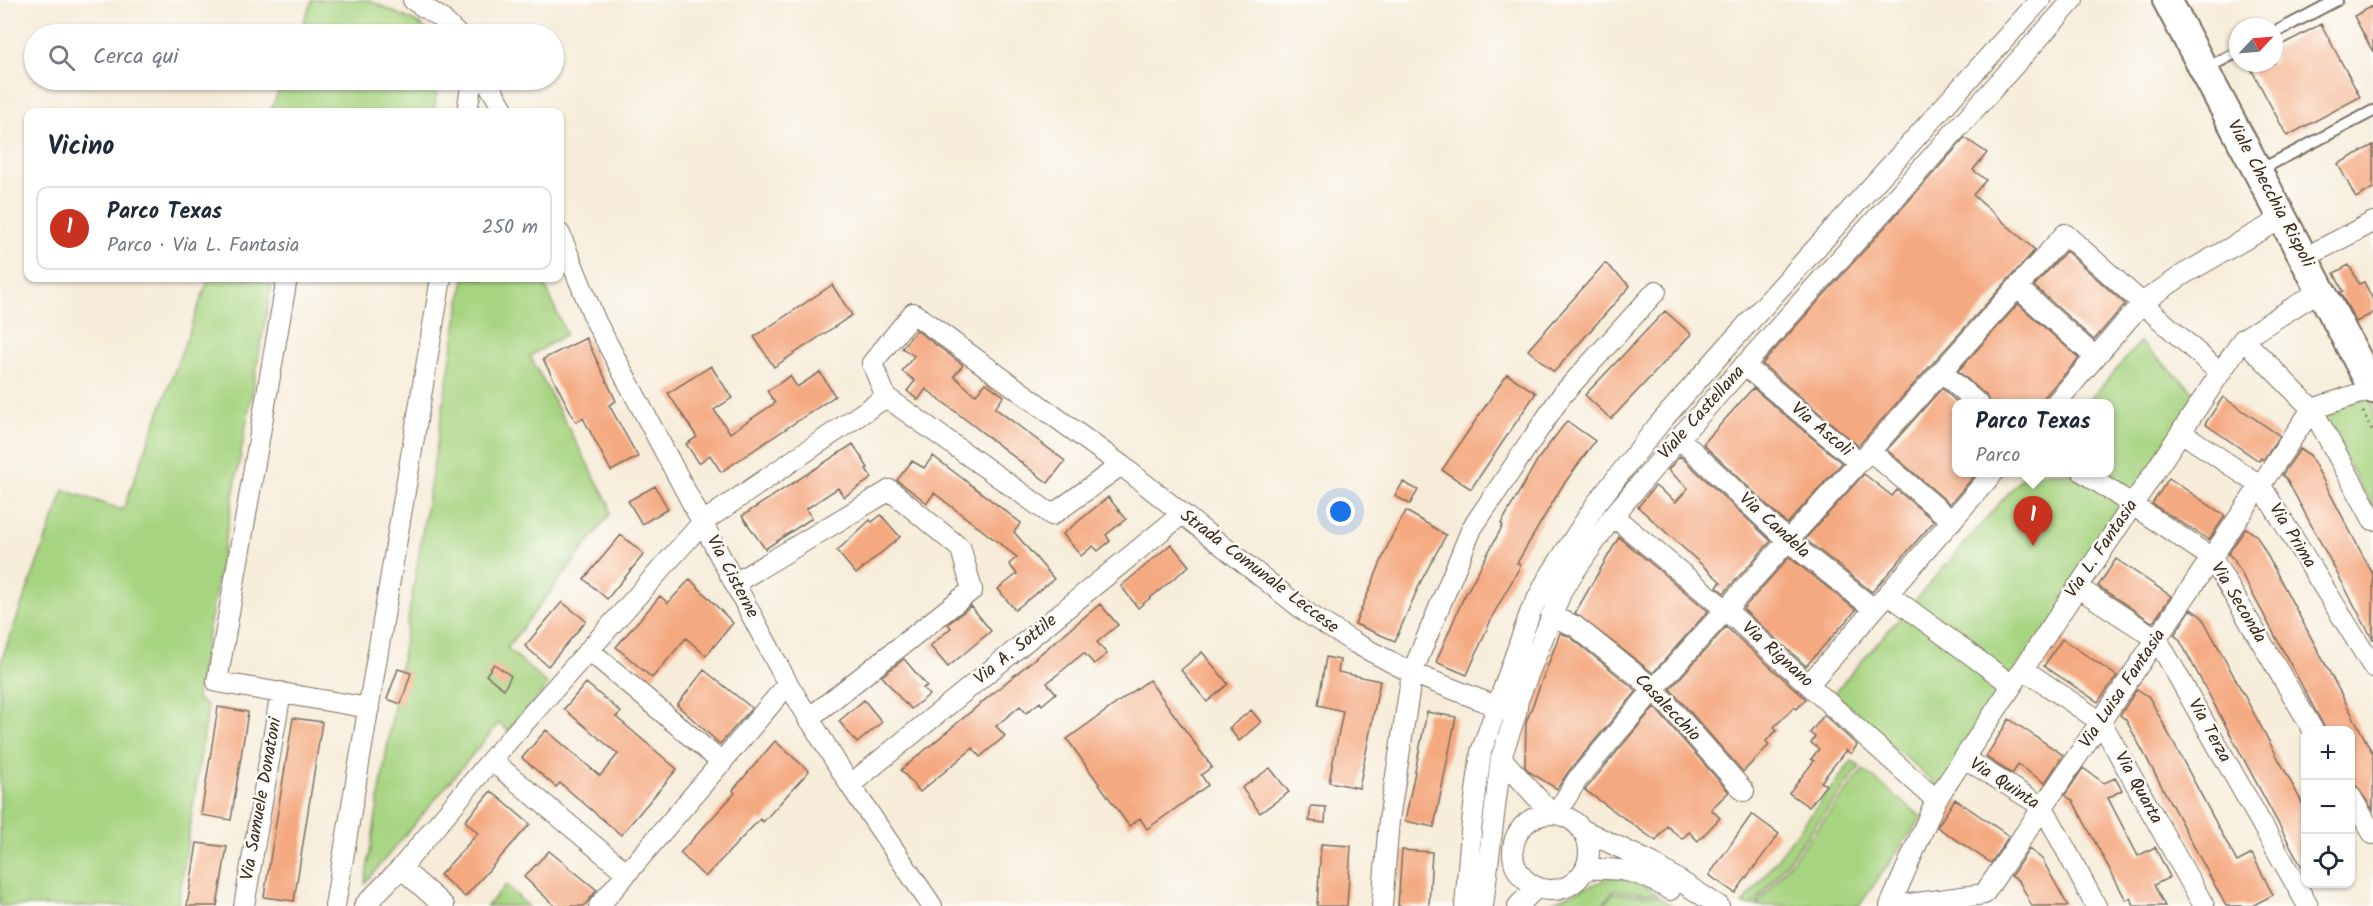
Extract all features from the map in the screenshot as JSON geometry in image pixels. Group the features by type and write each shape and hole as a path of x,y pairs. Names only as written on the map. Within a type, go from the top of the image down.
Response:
{"main road":[{"name":"Viale Checchia Rispoli","path":"2167,0 2373,389"}],"street":[{"path":"413,0 447,24"},
{"path":"1465,906 1481,832 1481,752 1530,613 1547,579 1596,504 1659,424 2040,0"},
{"name":"Viale Castellana","path":"1483,906 1481,832 1501,758 1516,714 1518,700 1563,588 1613,516 1678,438 2073,0"},
{"path":"468,108 470,90"},
{"path":"492,90 503,108"},
{"path":"2059,399 2143,302 2184,274 2283,218"},
{"path":"2304,258 2373,222"},
{"path":"1581,829 1589,849 1585,869 1570,885 1559,889 1537,887 1521,875 1513,856 1517,835 1531,819 1554,814 1576,780 1654,689 2066,234 2220,373"},
{"name":"Via Cisterne","path":"564,244 596,322 788,684 850,785 932,906"},
{"path":"286,282 217,682 369,708"},
{"path":"335,906 440,282"},
{"path":"2018,288 2095,357"},
{"path":"2321,290 2243,339 2312,409 2373,520"},
{"path":"1382,906 1389,820 1412,673 1472,528 1562,394 1656,291"},
{"name":"Strada Comunale Leccese","path":"886,397 872,363 913,313 1120,465 1307,613 1355,643 1412,673 1516,714"},
{"name":"Via L. Fantasia","path":"1893,906 1935,800 2243,339"},
{"name":"Via Ascoli","path":"1744,365 1952,521"},
{"path":"1942,372 1972,399"},
{"path":"2312,409 2373,389"},
{"path":"364,906 401,868 491,759 703,522 886,397 1052,515 1120,465"},
{"name":"Via Luisa Fantasia","path":"1893,906 1988,900 2043,807 2312,409"},
{"name":"Via Prima","path":"2181,432 2261,486 2373,667"},
{"name":"Via Candela","path":"1678,438 1788,541 1874,609"},
{"path":"1809,684 1990,477"},
{"name":"Via Seconda","path":"2090,477 2212,558 2311,726"},
{"path":"735,583 890,490 961,549 972,590 808,719"},
{"name":"Via A. Sottile","path":"850,785 1182,514"},
{"name":"Via Rignano","path":"1613,516 1726,610 1935,800"},
{"name":"Via Terza","path":"2078,587 2157,639 2308,906"},
{"name":"Via Quarta","path":"1888,594 2017,677 2101,722 2204,906"},
{"name":"Casalecchio","path":"1551,616 1575,626 1654,689 1744,791"},
{"path":"589,650 722,763"},
{"path":"599,906 788,684"},
{"name":"Via Samuele Donatoni","path":"244,906 281,692"},
{"path":"1501,758 1554,814 1573,821 1581,829 1652,863 1719,906"},
{"name":"Via Quinta","path":"1964,758 2043,807 2096,906"},
{"path":"491,759 627,873"},
{"path":"2355,803 2373,834"},
{"path":"1481,832 1514,845"},
{"path":"401,868 444,906"},
{"path":"1585,869 1618,868 1649,877 1695,906"},
{"path":"1518,906 1537,887"}],"lane":[{"path":"2283,28 2337,0"},
{"path":"2204,69 2229,56"},
{"path":"2258,171 2373,111"}],"green space":[{"path":"312,0 369,0 419,24 303,24"},
{"path":"279,90 437,90 435,108 272,108"},
{"path":"208,282 272,282 196,699 208,706 178,906 0,906 0,664 64,490 123,510"},
{"path":"463,282 544,282 566,334 530,356 609,504 610,514 507,648 548,685 508,731 499,723 365,883"},
{"path":"2140,342 2202,399 1942,790 1834,693 2023,477 2114,477 2114,399 2090,399"},
{"path":"2373,397 2373,508 2319,411"},
{"path":"1852,761 1860,767 1753,906 1742,905"},
{"path":"1863,770 1922,817 1859,906 1756,906"},
{"path":"1613,876 1642,884 1658,895 1613,890 1602,906 1543,906"},
{"path":"506,885 528,906 487,906"},
{"path":"1613,893 1659,897 1673,906 1604,906"}],"building":[{"path":"2373,6 2373,52 2354,16"},
{"path":"2321,24 2360,97 2287,136 2253,72 2283,72 2283,44"},
{"path":"1965,138 1987,153 1973,170 1986,180 1973,195 2035,250 1858,446 1762,364"},
{"path":"2373,145 2373,188 2356,198 2338,164"},
{"path":"2066,251 2125,304 2094,340 2034,286"},
{"path":"1605,263 1630,286 1554,372 1528,350"},
{"path":"2349,265 2359,284 2364,282 2373,300 2373,313 2356,322 2340,292 2343,291 2334,273"},
{"path":"832,285 852,315 774,367 754,337"},
{"path":"2018,304 2079,358 2042,399 1988,399 1958,371"},
{"path":"1665,311 1691,334 1611,419 1585,395"},
{"path":"916,330 963,365 954,376 975,395 986,383 1004,396 995,408 1065,461 1048,483 926,389 918,400 907,391 915,381 902,371 914,356 902,348"},
{"path":"586,338 616,401 609,405 638,457 611,471 583,418 576,422 543,359"},
{"path":"711,366 732,398 714,410 730,433 775,403 767,391 790,376 797,387 820,372 835,396 721,472 710,455 699,463 686,444 697,437 668,393"},
{"path":"1507,374 1536,393 1471,489 1442,470"},
{"path":"1753,388 1842,463 1787,524 1703,444"},
{"path":"1942,388 1954,399 1952,477 1974,477 1950,504 1887,450"},
{"path":"2223,397 2280,436 2263,460 2261,458 2259,461 2205,424"},
{"path":"1567,421 1595,441 1561,488 1517,563 1521,565 1493,615 1467,675 1436,662 1462,601 1503,525 1501,524 1538,459"},
{"path":"853,444 872,478 844,497 838,488 806,509 812,518 765,549 742,516"},
{"path":"2300,449 2310,455 2373,575 2373,640 2286,478 2282,475"},
{"path":"933,456 1021,523 1014,532 1054,579 1015,610 998,589 1017,574 1009,564 1017,557 934,493 927,503 897,480 912,461 924,468"},
{"path":"1680,456 1771,541 1724,593 1717,587 1721,582 1638,507 1655,486 1676,502 1688,488 1668,470"},
{"path":"1864,474 1892,496 1897,490 1934,521 1872,592 1805,539"},
{"path":"2169,478 2225,516 2209,540 2152,504"},
{"path":"1403,482 1418,490 1410,504 1395,496"},
{"path":"655,486 668,509 642,524 628,501"},
{"path":"1108,497 1126,519 1106,535 1110,541 1098,551 1093,546 1081,556 1063,534"},
{"path":"1406,511 1446,535 1421,581 1395,641 1355,624 1391,538"},
{"path":"881,515 900,537 856,574 837,551 870,520 872,522"},
{"path":"2246,528 2257,536 2373,754 2373,810 2355,784 2355,726 2324,726 2233,558 2228,554"},
{"path":"621,535 644,554 607,599 584,579"},
{"path":"1619,537 1708,611 1653,673 1575,613"},
{"path":"1171,544 1189,566 1138,608 1121,586"},
{"path":"1789,557 1856,610 1806,666 1743,609"},
{"path":"2116,559 2171,596 2154,621 2152,622 2098,586"},
{"path":"690,579 733,623 706,656 686,638 652,678 616,647 660,596 668,603"},
{"path":"562,602 586,621 548,666 525,646"},
{"path":"1100,604 1118,625 1097,642 1107,654 1094,664 1084,653 1047,683 1056,693 1042,705 1040,702 1026,713 1020,706 996,726 1005,736 980,757 973,748 920,792 901,770"},
{"path":"971,606 991,631 948,667 930,646 951,628 948,624"},
{"path":"2191,609 2202,617 2301,801 2301,866 2179,639 2174,635"},
{"path":"1726,627 1806,699 1797,709 1794,707 1774,727 1777,730 1766,741 1769,745 1743,772 1670,689"},
{"path":"1560,633 1569,636 1637,691 1568,772 1557,789 1525,767 1526,723"},
{"path":"2062,639 2117,676 2098,702 2044,666"},
{"path":"1202,652 1228,684 1207,702 1181,670"},
{"path":"1326,657 1340,660 1338,672 1380,681 1359,788 1329,782 1343,711 1318,705"},
{"path":"904,659 927,686 923,688 929,695 911,709 882,676"},
{"path":"494,664 511,676 504,689 486,675"},
{"path":"398,669 411,673 401,704 387,699"},
{"path":"704,670 752,708 720,744 677,705"},
{"path":"1149,680 1212,767 1201,775 1208,785 1147,829 1140,818 1129,826 1067,739"},
{"path":"586,683 621,712 616,717 677,769 621,835 560,783 556,787 522,758 546,730 600,776 618,754 564,709"},
{"path":"2137,689 2149,697 2237,862 2252,854 2273,895 2252,906 2226,906 2126,720 2120,715"},
{"path":"864,700 882,722 857,743 839,721"},
{"path":"218,707 248,712 231,820 201,815"},
{"path":"1654,707 1729,792 1711,809 1720,818 1698,841 1689,832 1682,839 1667,826 1656,841 1585,790"},
{"path":"1251,710 1261,722 1239,741 1229,728"},
{"path":"1427,712 1456,717 1434,827 1405,821"},
{"path":"1824,715 1857,745 1851,754 1846,750 1821,782 1826,785 1809,807 1789,793 1814,761 1811,759 1819,749 1811,743 1815,737 1810,733"},
{"path":"293,718 322,722 294,901 264,897"},
{"path":"2009,719 2063,755 2045,783 2018,765 2012,774 1986,757"},
{"path":"775,741 809,771 763,822 760,819 705,877 680,853 735,793 733,790"},
{"path":"1270,768 1289,792 1260,813 1242,788"},
{"path":"2083,768 2104,783 2115,778 2122,790 2108,798 2138,856 2155,847 2170,877 2154,885 2165,906 2134,906 2130,898 2126,900 2073,801 2065,795"},
{"path":"491,791 530,824 465,897 440,875 478,833 465,821"},
{"path":"1955,799 2009,836 1991,863 1937,827"},
{"path":"1311,806 1326,807 1325,823 1309,821"},
{"path":"1752,814 1779,834 1735,893 1709,875"},
{"path":"197,843 227,847 217,906 187,906"},
{"path":"1321,844 1351,846 1347,906 1317,906"},
{"path":"2029,849 2042,859 2068,906 2032,906 2019,881 2011,876"},
{"path":"1402,850 1432,852 1429,906 1398,906"},
{"path":"549,851 597,890 584,906 555,906 524,877"}],"place":[{"name":"Parco Texas","path":"2033,546"}]}
